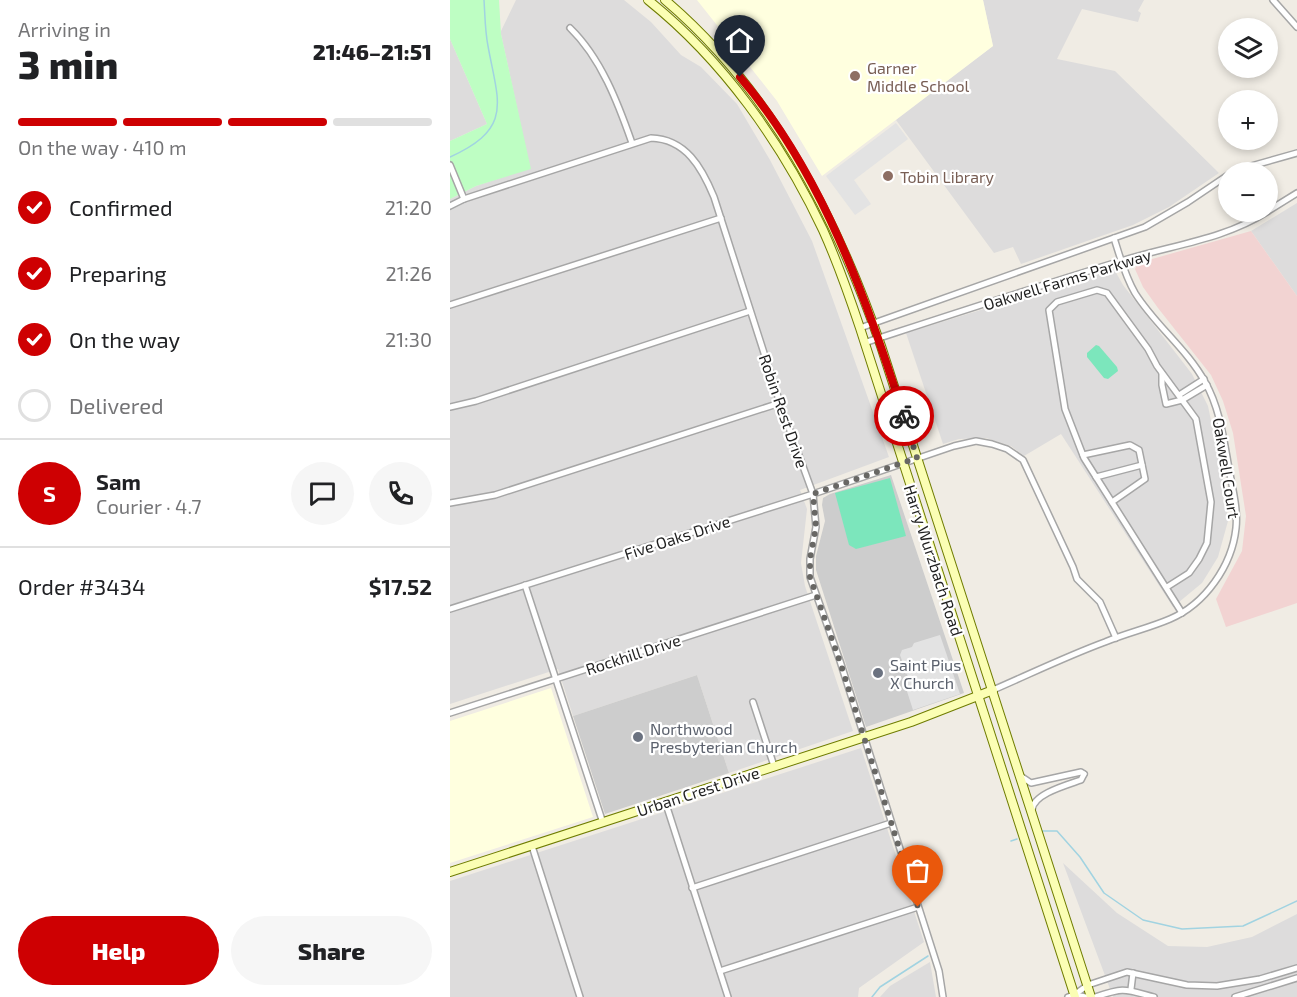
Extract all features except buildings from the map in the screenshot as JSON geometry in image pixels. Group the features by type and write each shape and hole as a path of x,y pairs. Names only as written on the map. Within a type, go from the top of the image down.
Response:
{"main road":[{"name":"Harry Wurzbach Road","path":"648,0 701,49 762,124 823,230 860,328 1072,996"},
{"name":"Harry Wurzbach Road","path":"665,0 708,41 755,95 808,176 842,245 874,323 1031,815 1093,997"},
{"name":"Urban Crest Drive","path":"450,872 911,722 993,690"}],"street":[{"path":"1273,0 1297,27"},
{"path":"570,28 578,35 597,62 632,143"},
{"path":"701,49 708,41"},
{"name":"Robin Rest Drive","path":"450,206 464,199 632,143 658,138 673,141 695,160 709,185 721,218 780,404 813,494 816,527 809,568 939,971 943,997"},
{"path":"777,147 785,141"},
{"path":"1265,162 1297,153"},
{"path":"451,168 464,199"},
{"name":"Oakwell Farms Parkway","path":"860,328 1145,226 1164,217 1218,182"},
{"name":"Oakwell Farms Parkway","path":"1278,204 1297,193"},
{"path":"450,305 721,218"},
{"name":"Oakwell Farms Parkway","path":"864,343 1121,261 1228,232 1250,222"},
{"path":"823,230 832,224"},
{"name":"Oakwell Court","path":"993,690 1116,638 1170,620 1202,597 1219,577 1227,562 1236,528 1234,493 1220,423 1206,382 1136,294 1121,261 1114,238"},
{"path":"831,250 842,245"},
{"path":"1167,587 1189,573 1207,543 1211,502 1196,419 1162,374 1148,349 1107,293 1097,290 1056,302 1049,310 1065,409 1083,455 1182,613"},
{"path":"450,407 476,401 750,311"},
{"path":"1162,374 1166,404 1206,382"},
{"path":"450,503 495,495 780,404"},
{"name":"Five Oaks Drive","path":"450,609 813,494 902,462 976,441 1000,446 1019,455 1032,476 1077,579 1100,602 1116,638"},
{"path":"1083,455 1130,445 1139,450 1145,479 1112,502"},
{"path":"1096,477 1142,465"},
{"path":"525,585 603,823"},
{"name":"Rockhill Drive","path":"450,713 816,595"},
{"path":"753,702 774,766"},
{"path":"1018,771 1030,783 1081,772 1084,774 1081,780 1038,798 1032,804 1031,815"},
{"path":"1055,778 1059,789"},
{"path":"666,801 728,997"},
{"path":"692,888 891,823"},
{"path":"532,846 580,997"},
{"path":"720,971 918,907"},
{"path":"1072,996 1088,985 1127,972 1186,985 1217,986 1278,975 1297,968"},
{"path":"1131,989 1133,973"},
{"path":"1111,977 1114,990"},
{"path":"1237,984 1237,997 1297,978"},
{"path":"1093,997 1114,990 1131,989 1154,997"},
{"path":"1072,996 1086,997"}],"shaded area":[{"path":"516,0 624,0 651,22 681,55 701,67 737,104 770,160 812,241 889,457 800,490 807,509 801,563 805,586 853,731 729,773 697,675 573,716 558,669 450,704 450,199 476,186 530,168 501,34"},
{"name":"Garner Middle School","path":"697,0 983,0 993,46 822,176 777,101"},
{"path":"983,0 1144,0 1138,11 1141,13 1138,22 1082,9 1057,59 1115,71 1218,174 1169,207 1133,225 1021,264 1013,247 994,253 896,120 993,46"},
{"path":"450,39 487,124 450,141"},
{"path":"896,123 908,139 854,180 871,204 855,215 826,176"},
{"path":"1297,203 1297,296 1251,231 1266,222 1278,222 1278,215"},
{"path":"1251,231 1297,296 1297,603 1226,627 1216,599 1242,551 1246,516 1233,433 1223,401 1211,375 1158,308 1143,287 1135,269 1138,263"},
{"path":"1114,269 1123,285 1192,374 1208,406 1224,483 1228,521 1218,557 1202,583 1173,607 1061,434 1024,456 1011,446 986,438 959,439 943,444 906,333"},
{"path":"891,475 964,693 866,727 816,570 816,556 825,521 823,498"},
{"path":"940,635 960,694 913,710 903,679 908,677 900,655 902,650 912,647 914,643"},
{"path":"697,675 729,773 605,814 573,716"},
{"path":"551,688 593,817 450,863 450,721"},
{"path":"861,748 924,942 859,988 858,997 450,997 450,881"},
{"path":"1063,863 1117,913 1168,946 1207,947 1252,937 1297,914 1297,997 1113,997"},
{"path":"930,962 936,997 880,997 890,986"}],"green space":[{"path":"450,0 499,0 501,34 531,169 476,186 450,199 450,141 487,124 450,39"},
{"path":"1096,345 1117,367 1118,371 1108,379 1104,378 1087,357 1087,353"},
{"path":"890,478 906,536 856,549 849,545 835,493"}],"waterway":[{"path":"450,157 484,135 493,124 497,112 484,0"},
{"path":"1042,831 1057,831 1080,857 1104,893 1143,920 1182,929 1243,926 1297,901"},
{"path":"1011,841 1017,839"},
{"path":"872,997 880,987 928,956"}],"way so far":[{"path":"904,416 917,458 813,494 816,527 809,568 812,585 840,662 918,907"}],"place":[{"name":"Garner Middle School","path":"855,76"},
{"name":"Tobin Library","path":"888,176"},
{"name":"Saint Pius X Church","path":"878,673"},
{"name":"Northwood Presbyterian Church","path":"638,737"}],"route":[{"path":"740,77 755,95 808,176 842,245 874,323 904,416"}]}
